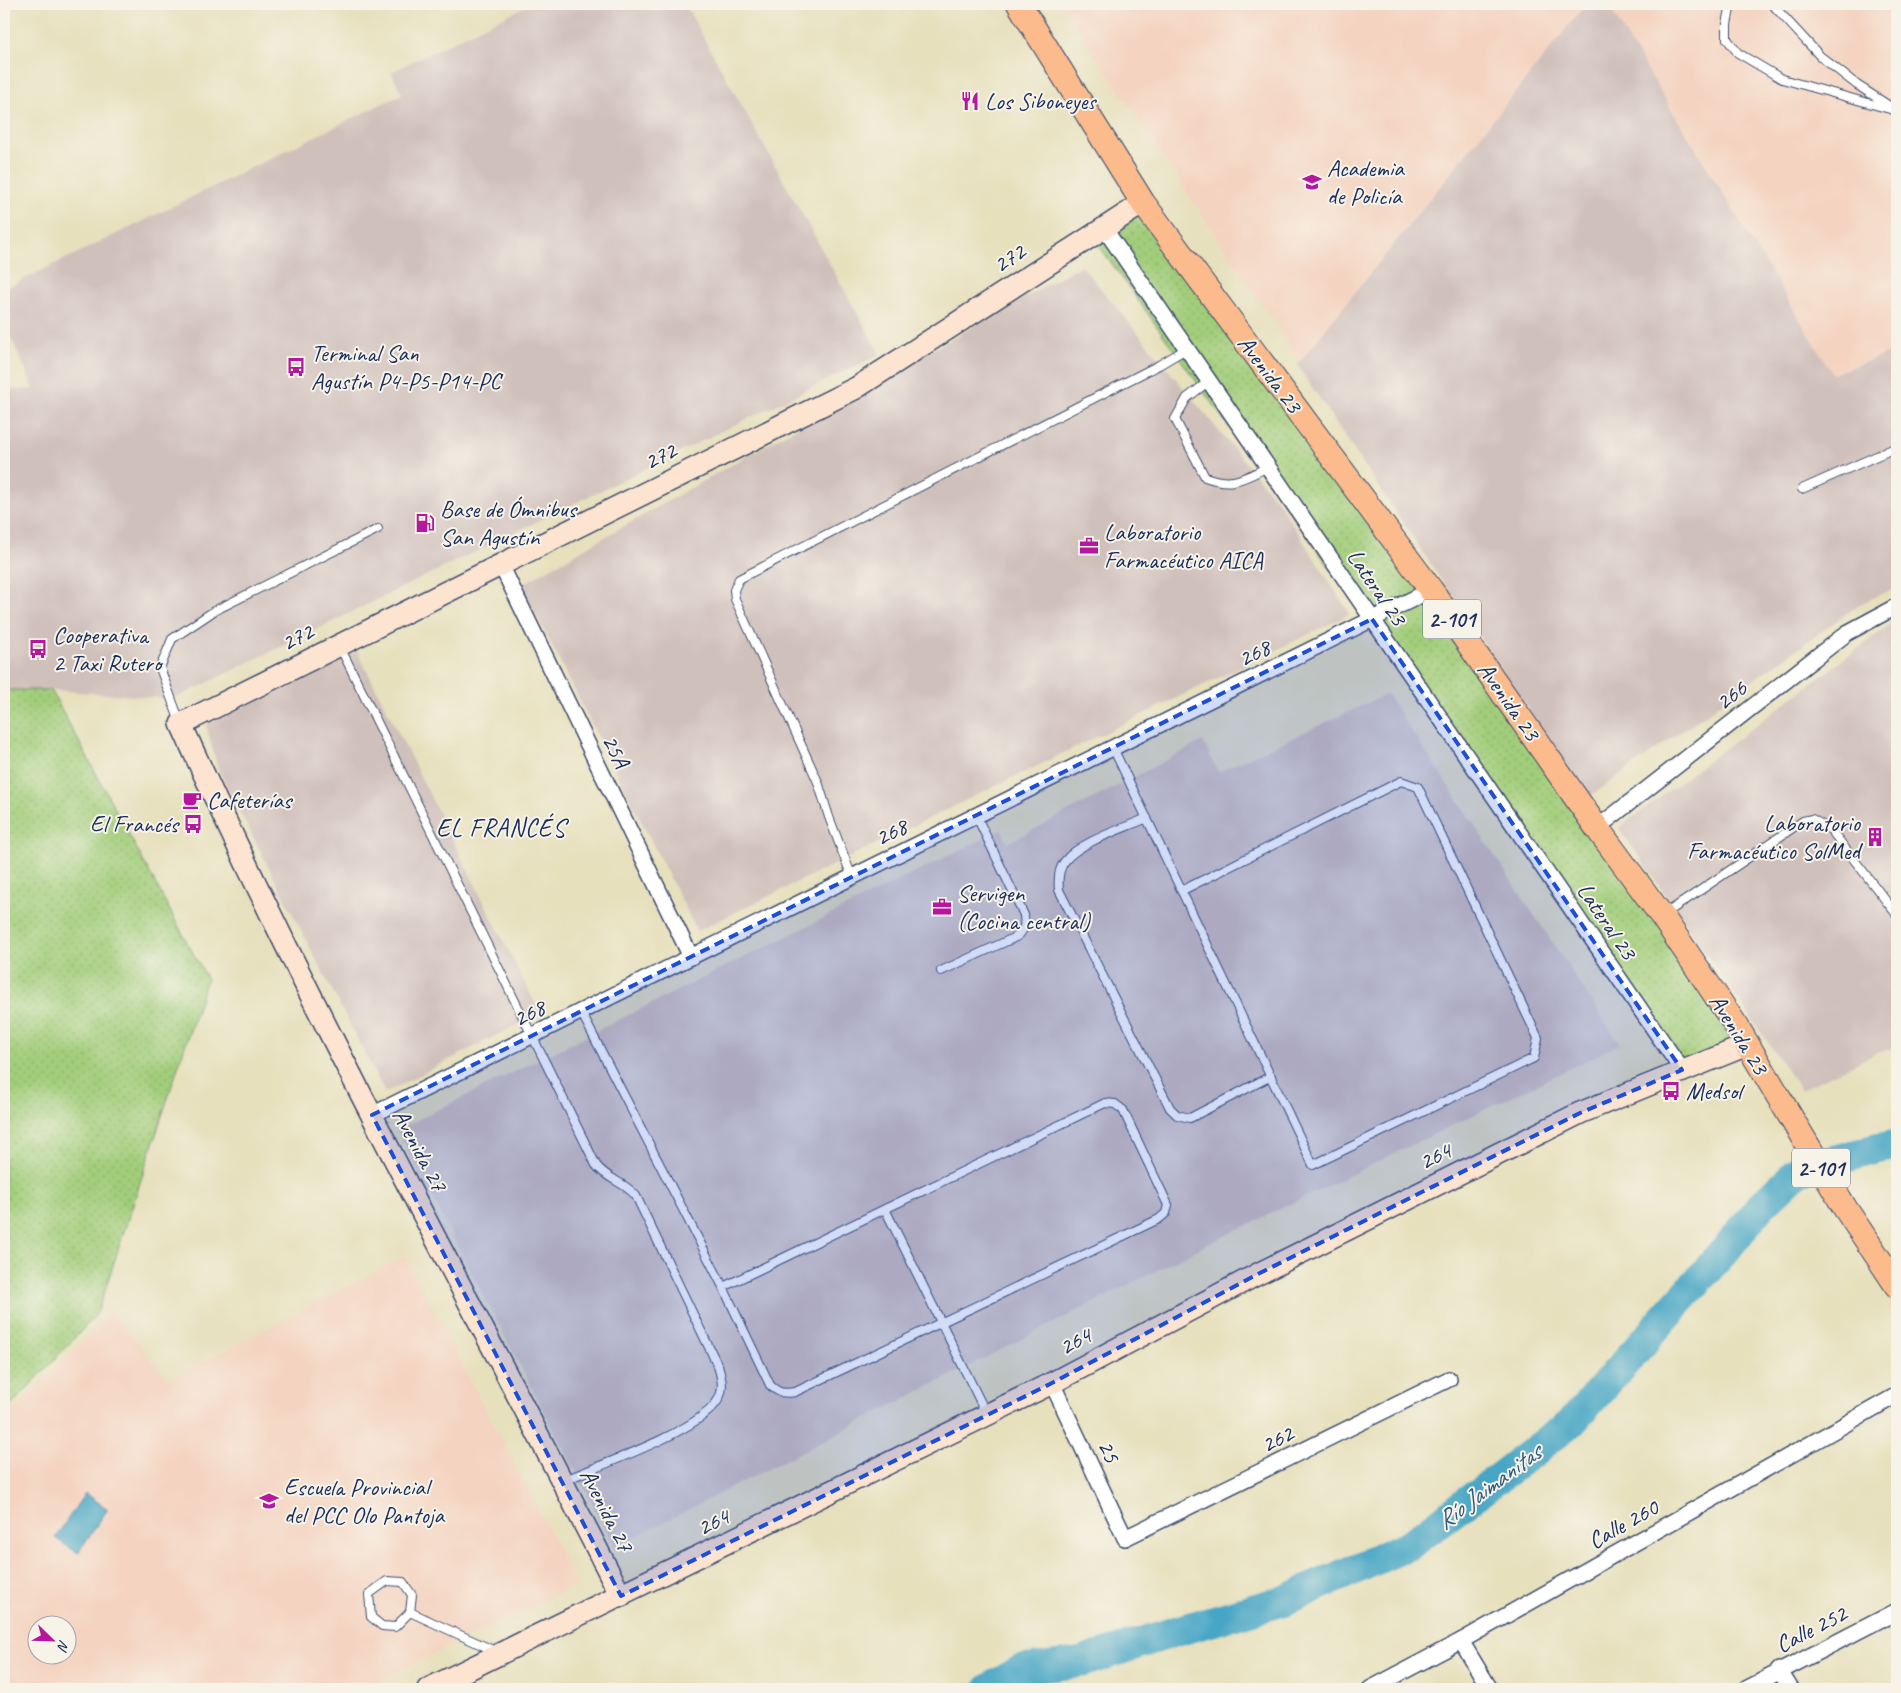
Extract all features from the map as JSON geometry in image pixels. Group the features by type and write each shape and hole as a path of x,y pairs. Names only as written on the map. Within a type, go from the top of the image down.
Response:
{"main road":[{"name":"Avenida 23","path":"1019,4 1143,203 1431,590 1597,828 1662,916 1747,1045 1845,1208 1897,1286"}],"street":[{"name":"272","path":"181,724 856,388 1143,203"},
{"name":"Lateral 23","path":"1104,228 1682,1070"},
{"name":"25A","path":"501,565 691,957"},
{"name":"268","path":"372,1115 1431,590"},
{"name":"266","path":"1597,828 1848,633 1897,606"},
{"name":"Avenida 27","path":"181,724 218,805 372,1115 621,1596"},
{"name":"264","path":"428,1689 987,1416 1258,1274 1580,1113 1747,1045"},
{"name":"262","path":"1125,1538 1449,1379"},
{"name":"25","path":"1052,1383 1125,1538"},
{"name":"Calle 260","path":"1370,1689 1461,1641 1897,1395"},
{"name":"Calle 252","path":"1746,1689 1779,1670 1897,1611"},
{"path":"1461,1641 1490,1689"},
{"path":"1779,1670 1791,1689"}],"lane":[{"path":"1731,4 1726,24 1727,39 1738,53 1782,79 1897,110"},
{"path":"1772,4 1820,56 1857,85 1897,110"},
{"path":"852,877 818,782 735,599 734,590 739,579 1159,365 1186,349"},
{"path":"1209,381 1187,398 1175,419 1204,477 1221,483 1236,482 1268,467"},
{"path":"1802,489 1897,448"},
{"path":"181,724 160,668 172,640 214,611 378,529"},
{"path":"340,645 596,1165 602,1172 629,1188 636,1196 718,1366 722,1380 722,1389 717,1402 702,1418 678,1432 563,1481"},
{"path":"1113,748 1183,890 1313,1165 1534,1058 1538,1038 1418,787 1401,781 1183,890"},
{"path":"941,971 1018,936 1025,924 1024,915 976,816"},
{"path":"1147,818 1081,847 1065,860 1058,876 1059,890 1141,1046 1170,1108 1177,1115 1190,1118 1271,1076"},
{"path":"1662,916 1802,821 1812,819 1831,830 1897,915"},
{"path":"581,1012 723,1288 770,1385 782,1393 795,1392 1159,1219 1168,1209 1166,1199 1123,1110 1115,1104 1105,1103 723,1288"},
{"path":"885,1208 987,1416"},
{"path":"388,1581 403,1582 412,1595 410,1612 395,1627 382,1626 371,1617 369,1594 388,1581"},
{"path":"410,1612 501,1654"}],"highlighted area":[{"path":"1372,619 1682,1070 1580,1113 1258,1274 1052,1383 621,1596 372,1115"}],"shaded area":[{"path":"530,4 685,4 880,354 174,699 51,690 4,690 4,390 34,389 4,322 4,289 402,94 391,72"},
{"name":"Academia de Policía","path":"1061,4 1586,4 1300,361"},
{"path":"1586,4 1607,4 1833,374 1897,350 1897,587 1860,604 1592,795 1583,791 1297,365"},
{"path":"1607,4 1897,4 1897,350 1833,374"},
{"path":"1081,265 1279,503 1350,614 697,931 521,585"},
{"path":"1897,622 1897,1047 1877,1053 1801,1090 1619,828 1892,623"},
{"path":"357,651 540,1013 385,1093 218,769 206,725"},
{"path":"1387,694 1620,1044 1202,1247 615,1547 397,1130 1001,830 1008,843 1203,741 1218,772"},
{"name":"Escuela Provincial del PCC Olo Pantoja","path":"405,1256 577,1584 361,1689 4,1689 4,1419 111,1312 169,1380"}],"green space":[{"path":"1143,203 1745,1045 1689,1069 1095,240"},
{"path":"4,690 51,690 207,979 97,1314 4,1413"}],"water":[{"path":"85,1493 108,1509 78,1553 55,1538"}],"waterway":[{"name":"Río Jaimanitas","path":"989,1689 1021,1670 1082,1662 1174,1632 1286,1600 1411,1544 1571,1423 1727,1248 1761,1206 1799,1170 1897,1145"}],"place":[{"name":"Los Siboneyes","path":"970,101"},
{"name":"Academia de Policía","path":"1312,182"},
{"name":"Terminal San Agustín P4-P5-P14-PC","path":"296,367"},
{"name":"Base de Ómnibus San Agustín","path":"425,523"},
{"name":"Laboratorio Farmacéutico AICA","path":"1089,546"},
{"name":"Cooperativa 2 Taxi Rutero","path":"38,649"},
{"name":"Cafeterías","path":"192,800"},
{"name":"El Francés","path":"193,824"},
{"name":"Laboratorio Farmacéutico SolMed","path":"1875,837"},
{"name":"Servigen (Cocina central)","path":"942,907"},
{"name":"Medsol","path":"1671,1091"},
{"name":"Escuela Provincial del PCC Olo Pantoja","path":"269,1501"}],"district":[{"name":"EL FRANCÉS","path":"501,827"}]}
